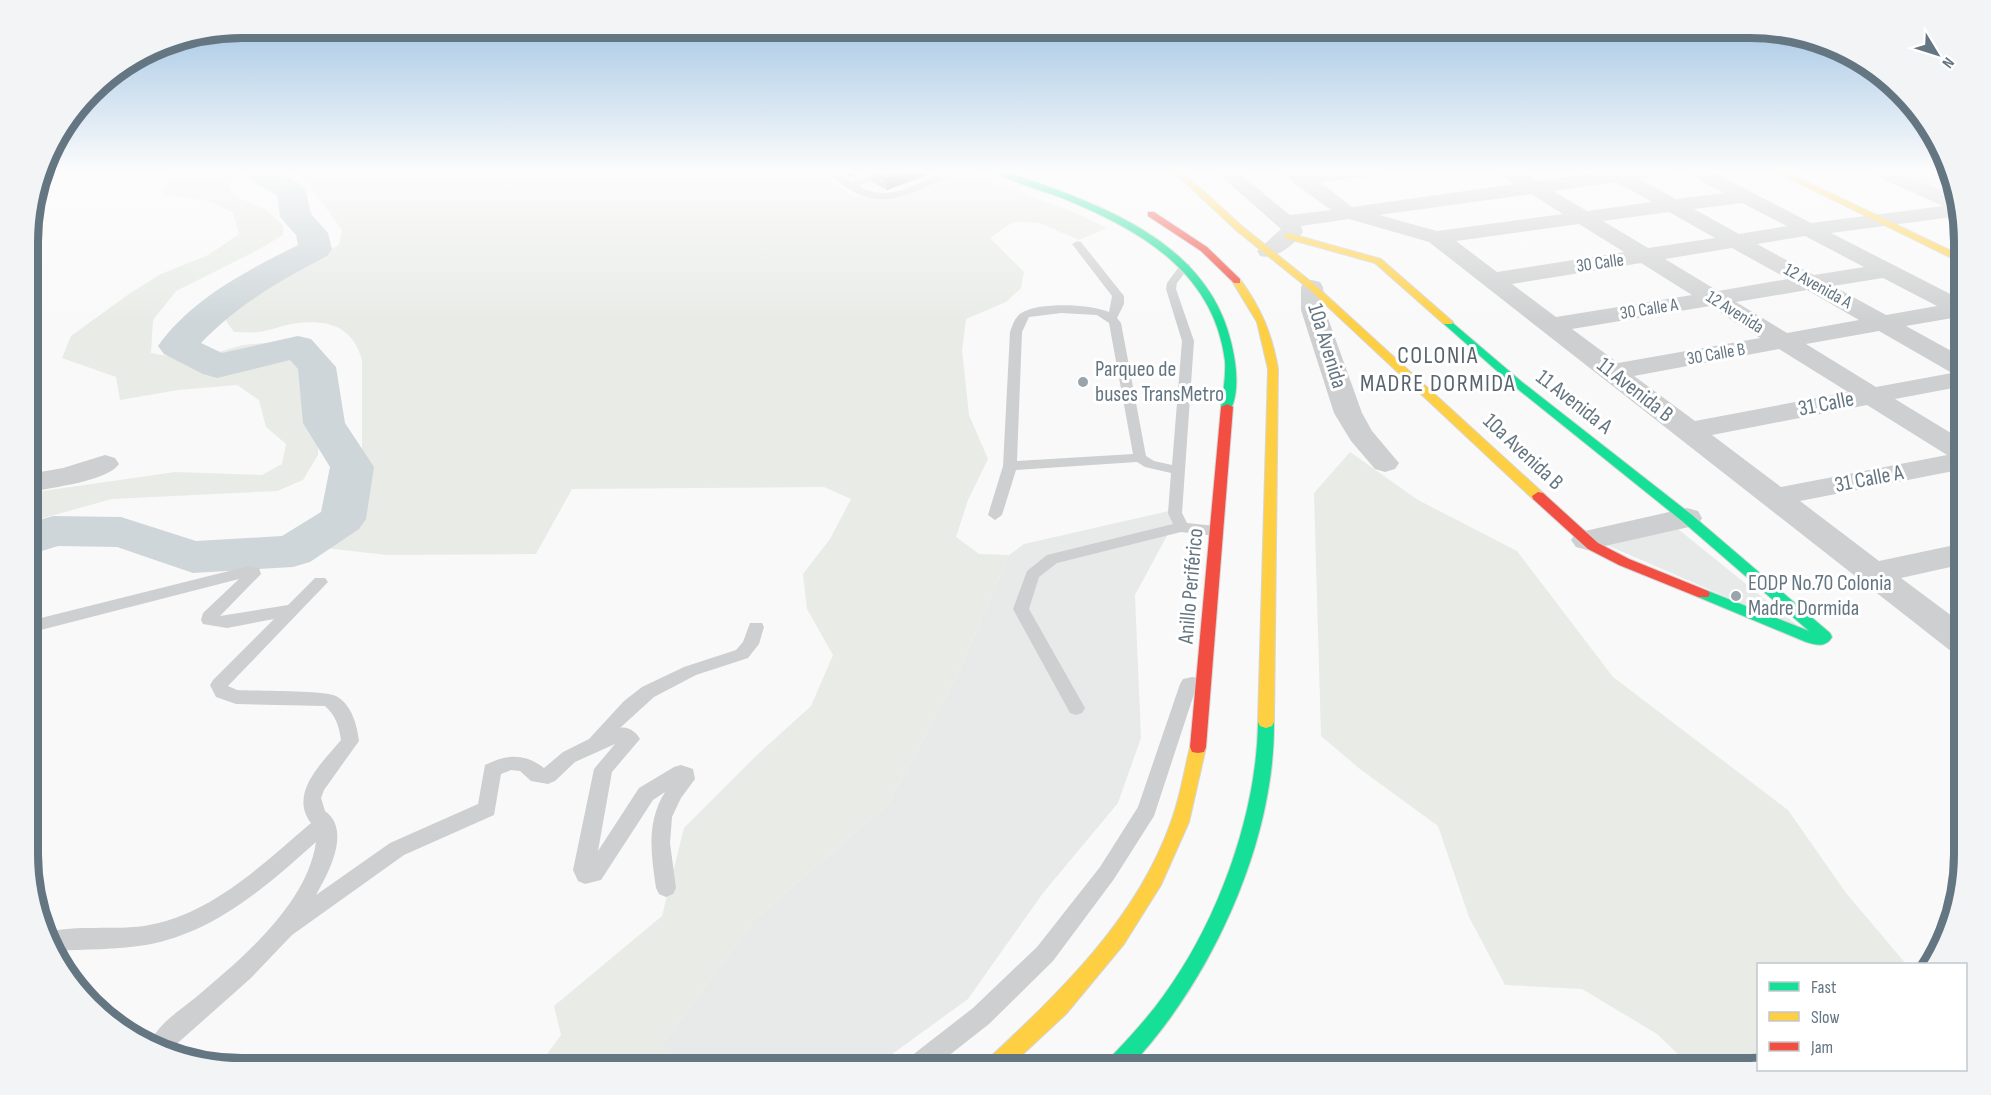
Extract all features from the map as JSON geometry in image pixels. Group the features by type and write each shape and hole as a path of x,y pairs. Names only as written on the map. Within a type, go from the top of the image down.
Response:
{"main road":[{"name":"Anillo Periférico","path":"1005,1057 1059,1008 1117,938 1155,879 1182,812 1200,741 1230,363 1223,325 1208,294 1185,266 1146,235 1122,221"},
{"path":"1124,1057 1155,1024 1179,988 1234,886 1251,832 1265,765 1273,369 1267,335 1255,309 1230,274 1196,243 1165,221"},
{"name":"10a Avenida B","path":"1231,221 1312,287 1587,540 1624,562 1811,638 1821,640 1825,638 1820,631"},
{"path":"1898,221 1953,254"},
{"path":"1921,221 1936,229"},
{"name":"11 Avenida A","path":"1287,229 1378,261 1518,384 1687,518 1820,631"}],"street":[{"path":"1279,221 1287,229"},
{"path":"1268,251 1287,229 1317,221"},
{"name":"11 Avenida B","path":"1378,221 1437,237 1953,634"},
{"path":"1437,237 1552,221"},
{"name":"12 Avenida","path":"1589,221 1953,446"},
{"name":"12 Avenida A","path":"1701,221 1953,363"},
{"path":"1795,221 1953,305"},
{"name":"30 Calle","path":"1492,280 1646,257 1844,221"},
{"name":"30 Calle A","path":"1551,325 1888,270"},
{"name":"10a Avenida","path":"1312,287 1313,310 1348,413 1361,435 1385,463"},
{"name":"30 Calle B","path":"1612,372 1953,312"},
{"name":"31 Calle","path":"1688,431 1953,380"},
{"name":"31 Calle A","path":"1775,497 1953,462"},
{"path":"38,481 68,476 105,464"},
{"path":"1587,540 1687,518"},
{"path":"1874,573 1953,555"}],"lane":[{"path":"1077,244 1118,296 1118,304 1112,318"},
{"path":"1181,527 1175,513 1188,341 1170,289 1185,266"},
{"path":"995,515 1010,466 1016,332 1020,320 1026,314 1036,311 1090,310 1102,312 1112,318 1115,323 1140,458"},
{"path":"1010,466 1140,458 1150,464 1178,470"},
{"path":"1076,708 1021,609 1032,575 1052,559 1181,527 1216,531"},
{"path":"38,625 249,571 254,572 209,617 209,620 218,623 227,622 291,610"},
{"path":"285,927 322,864 327,834 325,822 316,816 312,798 315,787 350,741 348,723 338,706 329,700 236,697 220,689 222,680 320,582"},
{"path":"595,744 630,706 648,692 690,671 742,654 752,644 756,627"},
{"path":"927,1058 981,1016 1045,954 1107,873 1147,810 1189,684 1204,676"},
{"path":"163,1042 243,971 285,927 397,849 487,809 492,770 501,765 525,762 538,776 548,776 569,757 595,744 623,734 631,739 603,769 583,870 585,875 594,874 598,869 646,794 672,776 681,772 686,774 686,779 673,792 664,808 659,826 666,888"},
{"path":"57,941 147,935 187,924 241,893 325,822"}],"shaded area":[{"path":"235,221 279,221 283,225 283,235 176,291 153,320 151,353 191,360 243,345 287,341 314,355 322,369 318,455 303,480 277,491 112,499 38,520 38,492 175,472 262,475 282,464 286,444 266,427 259,400 237,385 178,390 120,400 116,377 62,358 71,336 129,294 161,274 208,255 239,234"},
{"path":"335,221 1093,221 1107,228 1079,240 1039,223 1013,222 990,238 1024,272 1021,288 1006,302 966,319 962,350 969,415 988,459 968,500 956,537 979,554 1009,555 957,676 888,804 755,919 661,1046 668,1058 544,1058 561,1035 554,1006 662,916 684,828 756,756 811,706 833,655 807,609 803,574 830,539 851,499 824,487 572,489 536,554 387,555 298,545 336,527 362,496 362,360 351,338 344,331 326,324 303,323 262,331 234,332 226,321 229,311 274,281 339,245 342,230"},
{"path":"1350,452 1418,500 1517,551 1613,677 1788,810 1846,893 1905,963 1757,963 1757,1057 1681,1057 1657,1034 1582,989 1505,985 1469,917 1438,826 1360,769 1321,736 1314,493"},
{"path":"1182,508 1135,595 1141,738 1118,803 1043,893 968,999 887,1058 668,1058 661,1046 755,919 888,804 957,676 1009,555 1024,544"},
{"name":"EODP No.70 Colonia Madre Dormida","path":"1673,525 1803,630 1595,540"}],"waterway":[{"path":"38,537 53,531 121,532 193,557 293,551 343,519 352,467 324,423 317,367 298,347 217,366 177,346 213,310 264,275 315,249 312,233 300,221"}],"traffic: fast":[{"path":"1121,221 1144,234 1176,258 1202,286 1221,320 1230,361 1227,407"},
{"path":"1448,322 1518,384 1687,518 1825,637 1821,640 1811,638 1703,594"},
{"path":"1124,1057 1172,1002 1215,926 1236,872 1260,790 1265,763 1266,722"}],"traffic: slow":[{"path":"1231,221 1312,287 1538,496"},
{"path":"1882,221 1953,256"},
{"path":"1288,236 1378,261 1448,322"},
{"path":"1237,281 1262,322 1273,369 1266,722"},
{"path":"1004,1057 1059,1007 1117,938 1155,879 1180,822 1198,747"}],"traffic: jam":[{"path":"1162,221 1204,249 1237,281"},
{"path":"1198,747 1227,407"},
{"path":"1538,496 1593,546 1624,562 1703,594"}],"place":[{"name":"Parqueo de buses TransMetro","path":"1083,382"},
{"name":"EODP No.70 Colonia Madre Dormida","path":"1736,596"}],"district":[{"name":"COLONIA MADRE DORMIDA","path":"1438,369"}]}
